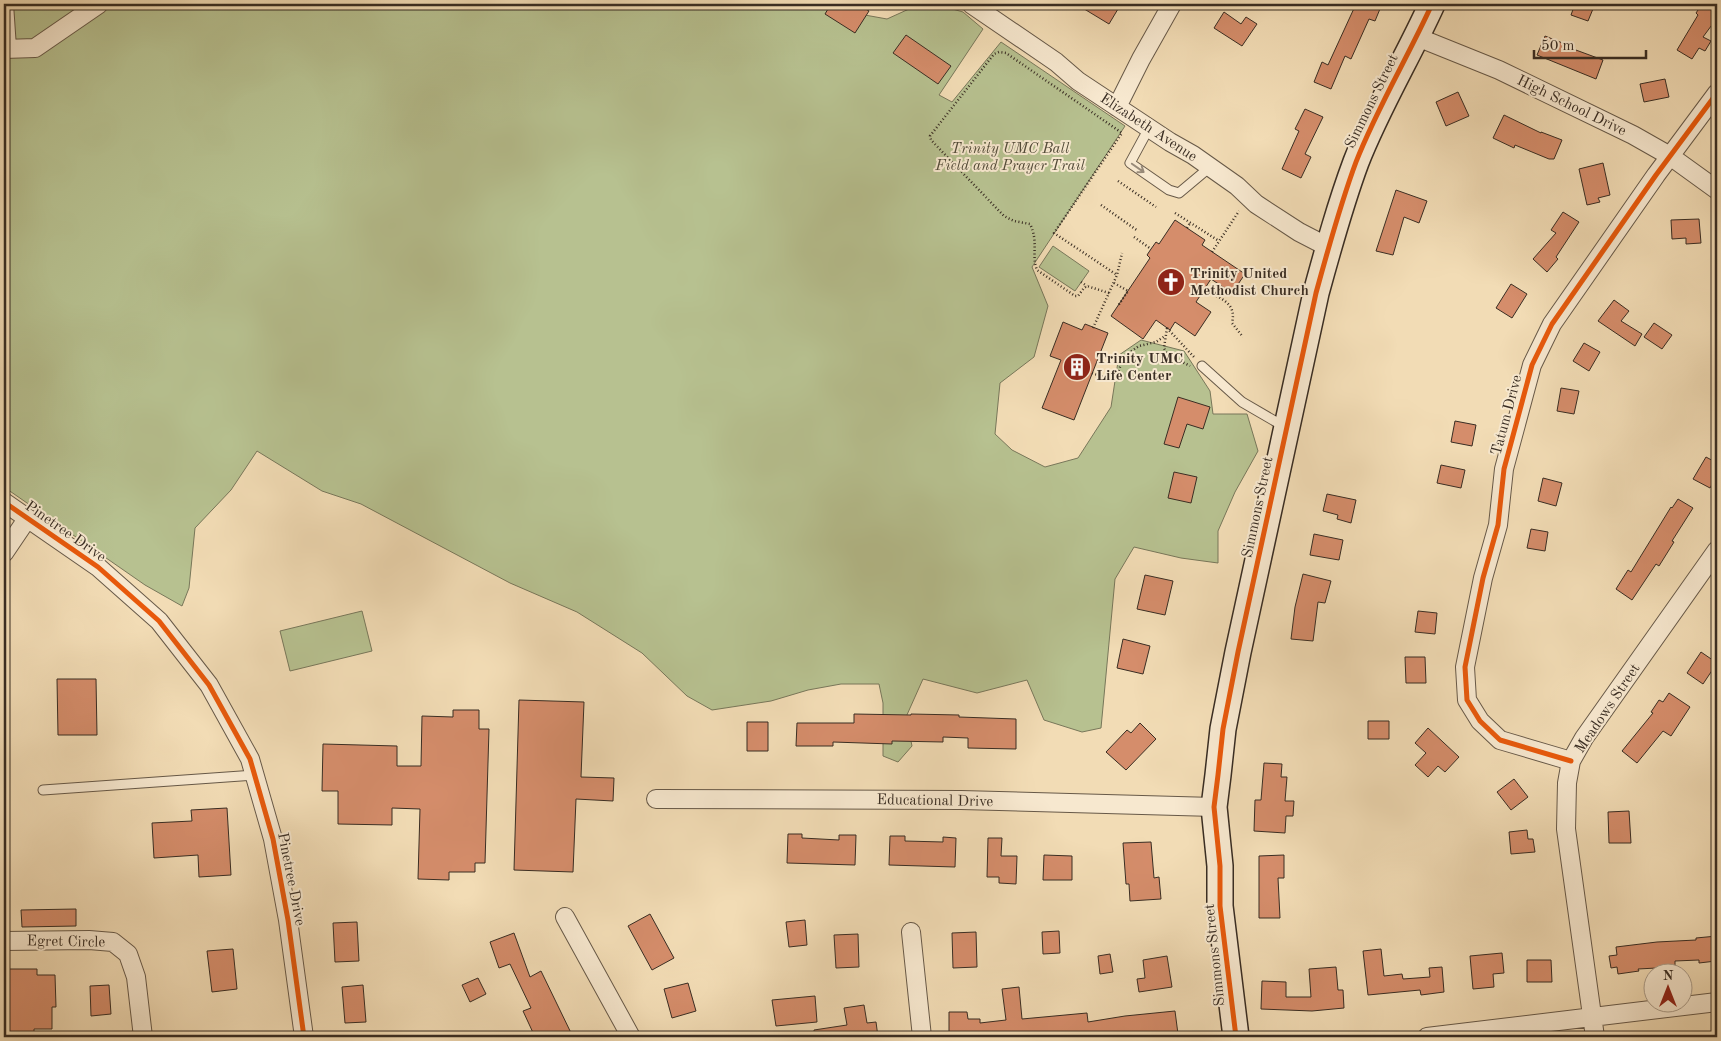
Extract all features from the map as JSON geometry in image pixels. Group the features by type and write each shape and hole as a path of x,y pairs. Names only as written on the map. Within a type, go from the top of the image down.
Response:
{"street":[{"path":"4,4 5,49 35,48 99,4"},
{"name":"Elizabeth Avenue","path":"971,4 1056,62 1078,81 1238,186 1256,204 1299,232 1328,247"},
{"path":"1117,107 1172,4"},
{"name":"Simmons Street","path":"1236,1037 1220,906 1220,866 1214,808 1223,729 1316,293 1328,247 1356,162 1432,4"},
{"name":"High School Drive","path":"1417,37 1499,70 1633,135 1670,156 1717,190"},
{"name":"Tatum Drive","path":"1571,760 1500,740 1480,721 1466,700 1465,667 1483,578 1498,526 1504,469 1532,365 1552,324 1670,156 1717,93"},
{"name":"Pinetree Drive","path":"4,502 98,567 159,621 209,685 250,759 255,775 274,848 288,920 304,1037"},
{"path":"4,553 27,519"},
{"name":"Meadows Street","path":"1595,1037 1566,829 1567,783 1571,760 1584,738 1717,550"},
{"name":"Educational Drive","path":"656,799 970,800 1214,808"},
{"path":"565,917 631,1037"},
{"path":"910,932 922,1037"},
{"name":"Egret Circle","path":"4,941 89,940 113,942 128,954 136,977 143,1037"},
{"path":"1427,1037 1717,1002"}],"lane":[{"path":"1149,128 1130,163 1168,190 1178,193 1210,167"},
{"path":"1202,366 1242,402 1287,428"},
{"path":"43,790 255,775"}],"path":[{"path":"1087,286 1078,296 1075,296 1037,270 1035,240 1030,224 1014,221 1004,216 931,140 930,136 994,54 999,52 1006,53 1122,133 1054,233 1117,276"},
{"path":"1118,181 1156,207"},
{"path":"1212,252 1248,197"},
{"path":"1101,205 1138,231"},
{"path":"1175,213 1219,241"},
{"path":"1187,228 1190,223"},
{"path":"1134,238 1152,249"},
{"path":"1092,328 1117,276 1122,254"},
{"path":"1081,282 1087,286 1109,293"},
{"path":"1114,282 1128,291 1118,306"},
{"path":"1214,295 1220,285"},
{"path":"1204,289 1230,304 1234,314 1232,323 1243,337"},
{"path":"1167,328 1202,366 1190,366 1167,354 1164,348 1167,328"},
{"path":"1092,373 1115,381 1124,356 1139,346 1156,342 1165,336"}],"green space":[{"name":"Trinity UMC Ball Field and Prayer Trail","path":"4,4 804,4 887,19 920,4 935,4 963,12 983,29 939,95 952,102 1001,42 1125,126 1032,267 1048,306 1034,357 1000,383 995,434 1012,450 1045,467 1078,458 1111,407 1119,355 1141,340 1184,351 1210,391 1213,414 1247,414 1258,451 1235,492 1218,531 1218,563 1181,558 1134,547 1115,579 1101,728 1082,732 1044,720 1027,680 977,693 923,679 906,717 912,746 898,762 883,756 883,703 879,684 841,684 808,690 771,701 712,710 687,696 642,653 577,612 510,583 361,504 322,491 257,451 231,490 195,528 189,588 182,606 145,585 4,487"},
{"path":"1053,246 1089,271 1075,291 1039,267"},
{"path":"362,611 372,651 290,671 280,631"}],"building":[{"path":"831,4 857,4 869,11 855,33 825,14"},
{"path":"1076,4 1121,4 1109,24"},
{"path":"1356,4 1382,4 1375,21 1369,19 1351,59 1345,56 1331,89 1314,82 1322,62 1328,65"},
{"path":"1575,4 1595,4 1588,21 1571,15"},
{"path":"1702,4 1717,4 1717,18 1703,37 1711,41 1705,51 1699,48 1692,59 1677,50 1698,15 1696,13"},
{"path":"1224,12 1241,24 1246,17 1257,24 1242,46 1214,28"},
{"path":"906,35 951,66 938,84 893,53"},
{"path":"1545,36 1565,44 1565,46 1603,60 1596,79 1537,55"},
{"path":"1665,79 1669,97 1644,102 1640,84"},
{"path":"1458,92 1469,116 1446,126 1436,102"},
{"path":"1305,109 1323,117 1305,154 1311,157 1301,178 1282,169 1299,131 1295,129"},
{"path":"1504,115 1541,133 1562,140 1554,159 1549,159 1515,145 1514,148 1493,138"},
{"path":"1603,163 1610,195 1598,198 1600,202 1587,205 1579,169"},
{"path":"1396,190 1427,201 1419,223 1404,217 1393,255 1376,251"},
{"path":"1563,212 1579,222 1556,257 1558,259 1547,272 1533,259 1556,233 1551,230"},
{"path":"1699,219 1701,243 1686,244 1686,238 1672,239 1671,220"},
{"name":"Trinity United Methodist Church","path":"1175,220 1205,240 1202,245 1245,274 1232,293 1211,279 1196,302 1211,312 1195,336 1175,322 1170,330 1156,320 1143,339 1111,316 1150,258 1147,255 1151,249 1156,242 1159,244"},
{"path":"1511,284 1527,294 1512,318 1496,308"},
{"path":"1614,300 1629,311 1621,321 1642,334 1635,346 1598,321"},
{"name":"Trinity UMC Life Center","path":"1063,322 1082,330 1085,324 1108,333 1074,420 1042,408 1061,360 1050,356"},
{"path":"1654,323 1672,335 1662,349 1644,337"},
{"path":"1584,343 1600,352 1589,371 1573,361"},
{"path":"1561,388 1579,391 1574,414 1557,411"},
{"path":"1178,397 1210,407 1203,429 1187,424 1179,448 1164,444"},
{"path":"1455,421 1476,425 1472,446 1451,442"},
{"path":"1706,457 1717,463 1717,475 1710,488 1693,479"},
{"path":"1441,465 1465,470 1461,488 1437,483"},
{"path":"1174,472 1197,477 1191,503 1168,498"},
{"path":"1543,478 1562,483 1556,506 1538,501"},
{"path":"1327,494 1356,500 1351,523 1337,519 1338,515 1323,511"},
{"path":"1678,499 1693,508 1659,566 1656,564 1632,600 1616,589 1628,570 1631,572 1671,507"},
{"path":"1531,529 1548,532 1545,551 1527,548"},
{"path":"1314,534 1343,540 1339,560 1310,555"},
{"path":"1303,574 1331,581 1325,603 1318,602 1313,641 1291,639 1295,607"},
{"path":"1145,575 1173,581 1165,615 1137,609"},
{"path":"1418,611 1437,613 1435,634 1415,632"},
{"path":"1123,639 1150,646 1143,674 1117,668"},
{"path":"1701,652 1717,663 1703,684 1687,673"},
{"path":"1405,657 1425,657 1426,683 1406,683"},
{"path":"57,679 96,679 97,735 58,735"},
{"path":"1669,693 1690,707 1671,736 1663,731 1637,763 1622,751 1653,713 1651,712 1659,700 1663,702"},
{"path":"519,700 584,702 581,777 614,778 613,801 576,799 573,872 514,870"},
{"path":"453,710 479,710 479,729 489,729 485,863 475,863 475,872 449,872 449,880 418,879 420,809 392,808 392,825 338,824 338,791 322,791 323,744 397,746 397,766 421,766 422,716 453,717"},
{"path":"854,714 959,715 959,717 1016,719 1016,749 968,748 968,738 943,737 943,742 892,741 892,744 833,742 833,746 796,746 797,723 854,723"},
{"path":"1368,721 1389,721 1389,739 1368,739"},
{"path":"747,722 768,722 768,751 747,751"},
{"path":"1140,723 1156,739 1126,770 1106,752 1127,730 1131,733"},
{"path":"1428,728 1459,757 1445,772 1438,766 1428,777 1415,765 1426,753 1415,743"},
{"path":"1264,763 1282,764 1281,777 1287,777 1285,801 1294,801 1293,816 1286,816 1285,833 1254,831 1255,800 1261,800"},
{"path":"1514,779 1528,797 1511,810 1497,792"},
{"path":"227,808 231,875 199,877 198,855 154,858 152,823 192,821 191,810"},
{"path":"1629,811 1631,843 1609,843 1608,812"},
{"path":"1527,830 1528,839 1533,839 1535,852 1511,854 1509,832"},
{"path":"788,834 802,834 802,838 839,840 839,835 856,835 855,865 787,863"},
{"path":"890,836 905,836 905,841 943,842 943,837 956,838 955,867 889,865"},
{"path":"988,838 1002,838 1001,856 1017,856 1016,884 999,883 999,877 987,877"},
{"path":"1151,842 1154,878 1159,877 1161,899 1130,901 1129,884 1126,884 1123,843"},
{"path":"1044,855 1072,856 1072,880 1043,880"},
{"path":"1284,855 1284,878 1278,878 1280,918 1259,918 1259,856"},
{"path":"76,909 76,926 22,927 21,910"},
{"path":"650,914 674,958 652,970 628,926"},
{"path":"805,920 807,945 789,947 786,922"},
{"path":"357,922 359,961 335,962 333,923"},
{"path":"1059,931 1060,953 1043,954 1042,932"},
{"path":"976,932 977,967 953,968 952,933"},
{"path":"514,933 530,977 541,971 573,1037 535,1037 523,1011 531,1008 510,964 499,968 490,942"},
{"path":"858,934 859,967 836,968 834,935"},
{"path":"1717,936 1716,961 1699,963 1699,960 1675,961 1675,964 1644,964 1644,969 1638,969 1639,971 1618,974 1617,967 1611,968 1609,956 1617,955 1616,947 1696,940 1696,938"},
{"path":"233,949 237,989 212,992 207,951"},
{"path":"1381,949 1384,976 1402,974 1403,979 1430,977 1429,968 1442,967 1444,992 1421,995 1420,990 1368,995 1363,951"},
{"path":"1502,953 1504,973 1493,974 1494,987 1473,989 1470,956"},
{"path":"1110,954 1113,972 1100,974 1098,956"},
{"path":"1167,956 1172,987 1139,992 1137,979 1145,978 1143,960"},
{"path":"1527,960 1551,960 1552,982 1527,982"},
{"path":"1336,967 1338,990 1343,990 1344,1008 1312,1011 1261,1009 1262,981 1286,982 1286,997 1311,997 1309,969"},
{"path":"4,969 37,969 37,975 55,975 56,1007 52,1007 52,1029 34,1029 34,1036 9,1036 9,1030 4,1030"},
{"path":"478,978 486,994 470,1002 462,985"},
{"path":"688,983 696,1011 672,1018 664,989"},
{"path":"109,985 111,1014 91,1016 90,986"},
{"path":"363,985 366,1022 345,1023 342,987"},
{"path":"1019,987 1022,1019 1087,1013 1088,1022 1175,1011 1178,1034 1143,1037 949,1037 949,1012 967,1012 968,1019 980,1019 980,1023 1006,1020 1002,989"},
{"path":"815,996 817,1022 776,1026 772,1000"},
{"path":"864,1005 867,1023 876,1022 878,1037 814,1037 814,1030 847,1025 844,1008"}],"cycle path":[{"path":"1236,1037 1220,906 1220,866 1214,807 1223,729 1316,293 1339,211 1364,142 1432,4"},
{"path":"1571,761 1500,740 1480,721 1467,700 1465,667 1483,578 1498,525 1504,469 1532,365 1552,324 1656,175 1717,93"},
{"path":"4,502 98,567 159,621 209,685 250,759 273,839 288,920 304,1037"}],"place":[{"name":"Trinity United Methodist Church","path":"1171,282"},
{"name":"Trinity UMC Life Center","path":"1077,367"}]}
